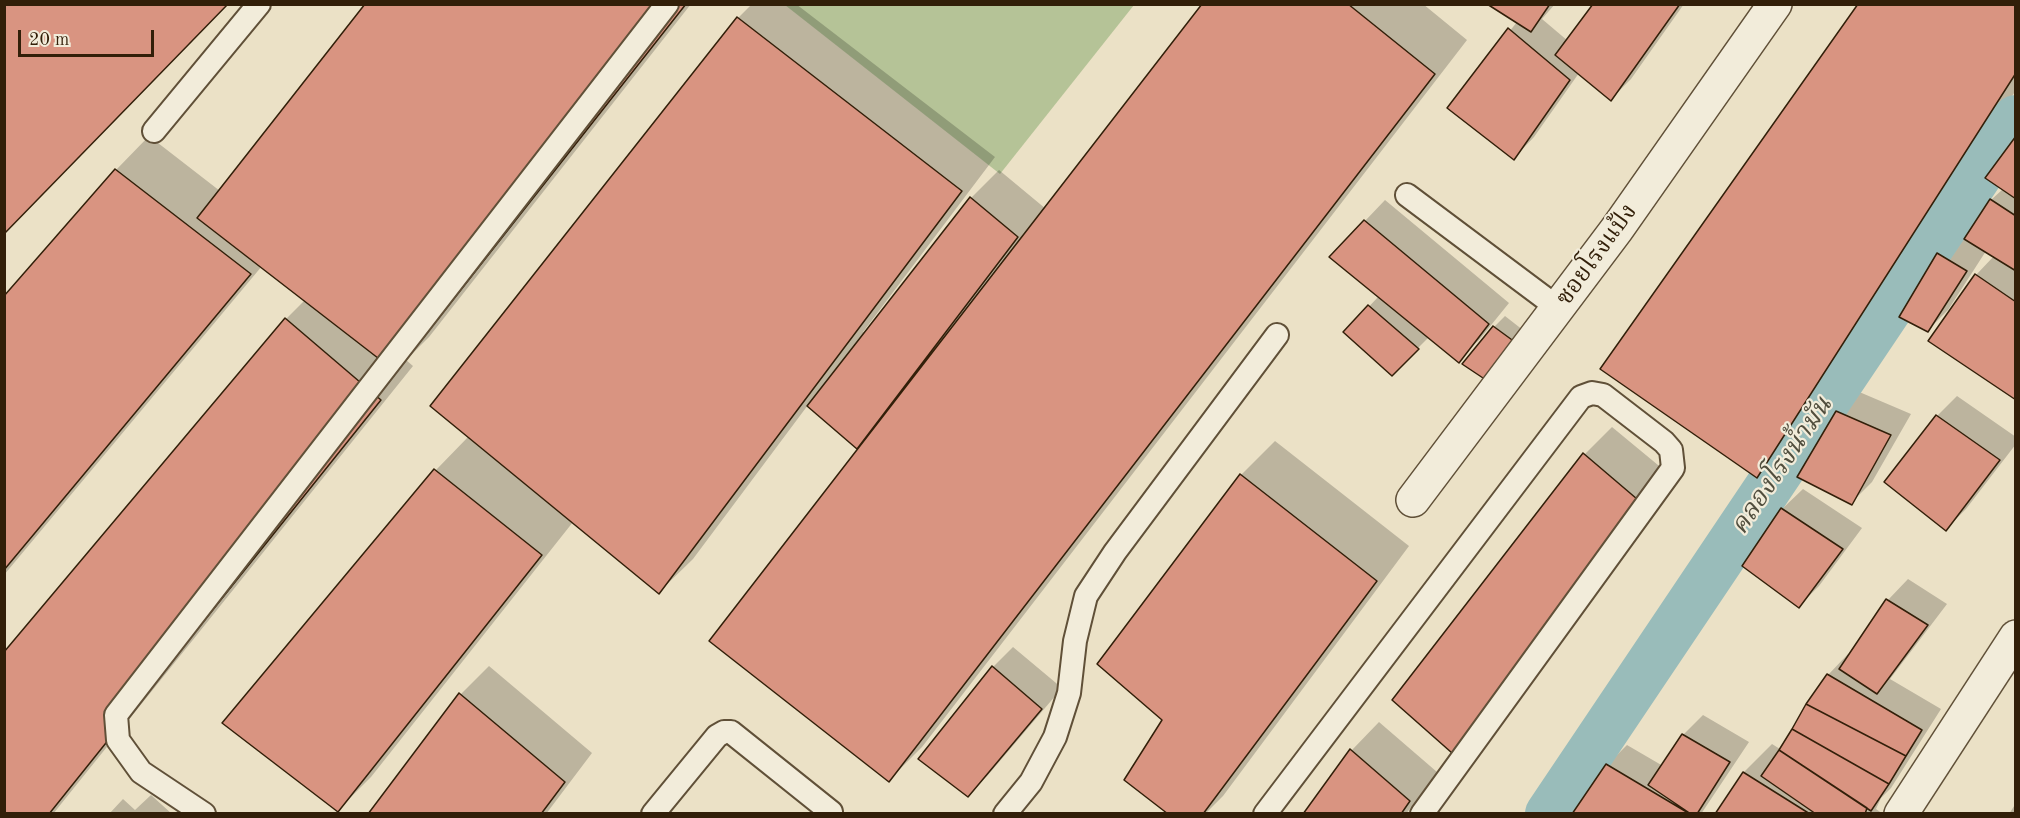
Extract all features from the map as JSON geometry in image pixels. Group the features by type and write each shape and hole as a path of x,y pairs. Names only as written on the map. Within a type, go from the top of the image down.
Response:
{"street":[{"name":"ซอยโรงแป้ง","path":"1413,500 1617,229 1775,4"},
{"path":"1901,813 2016,637"}],"lane":[{"path":"154,131 259,4"},
{"path":"204,813 141,771 118,740 116,715 667,4"},
{"path":"1407,195 1558,308"},
{"path":"1005,813 1031,782 1055,737 1069,693 1075,641 1086,596 1115,552 1277,335"},
{"path":"1265,813 1581,397 1592,393 1603,395 1664,442 1671,450 1673,468 1422,813"},
{"path":"653,813 717,736 724,732 732,732 832,813"}],"green space":[{"path":"785,5 1134,5 1000,174"}],"building":[{"path":"4,4 228,4 4,234"},
{"path":"365,4 686,4 396,372 197,218"},
{"path":"1202,4 1348,4 1435,74 889,782 709,641"},
{"path":"1487,4 1550,4 1531,32"},
{"path":"1593,4 1680,4 1611,101 1555,55"},
{"path":"1858,4 2016,4 2016,73 1757,478 1600,369"},
{"path":"737,17 962,191 659,594 430,406"},
{"path":"1508,28 1570,80 1514,160 1447,108"},
{"path":"2016,136 2016,199 1985,178"},
{"path":"115,169 251,274 4,570 4,296"},
{"path":"970,197 1018,237 857,449 807,406"},
{"path":"1990,199 2016,216 2016,271 1964,239"},
{"path":"1364,220 1489,324 1459,363 1329,257"},
{"path":"1937,253 1967,271 1928,332 1899,317"},
{"path":"1975,274 2016,302 2016,400 1928,341"},
{"path":"1368,305 1419,349 1392,376 1343,332"},
{"path":"285,318 381,400 49,814 4,814 4,652"},
{"path":"1493,326 1519,345 1492,384 1462,364"},
{"path":"1836,411 1891,435 1852,505 1797,477"},
{"path":"1936,415 2000,460 1946,531 1884,482"},
{"path":"1583,453 1637,499 1452,753 1392,700"},
{"path":"434,469 542,555 338,812 222,723"},
{"path":"1240,474 1377,581 1203,814 1168,814 1124,780 1162,720 1097,664"},
{"path":"1781,508 1843,549 1799,608 1742,566"},
{"path":"1886,599 1928,625 1877,694 1839,669"},
{"path":"992,666 1042,709 968,797 918,759"},
{"path":"1827,674 1922,730 1906,756 1806,704"},
{"path":"459,693 565,782 541,814 368,814"},
{"path":"1806,704 1906,756 1889,784 1792,729"},
{"path":"1792,729 1889,784 1871,811 1779,750"},
{"path":"1682,734 1730,762 1697,814 1691,814 1648,785"},
{"path":"1350,749 1410,801 1401,814 1303,814"},
{"path":"1779,750 1867,808 1865,814 1816,814 1761,776"},
{"path":"1606,764 1690,814 1572,814"},
{"path":"1743,772 1810,814 1715,814"}],"waterway":[{"name":"คลองโรงน้ำมัน","path":"1549,814 2016,119"}]}
